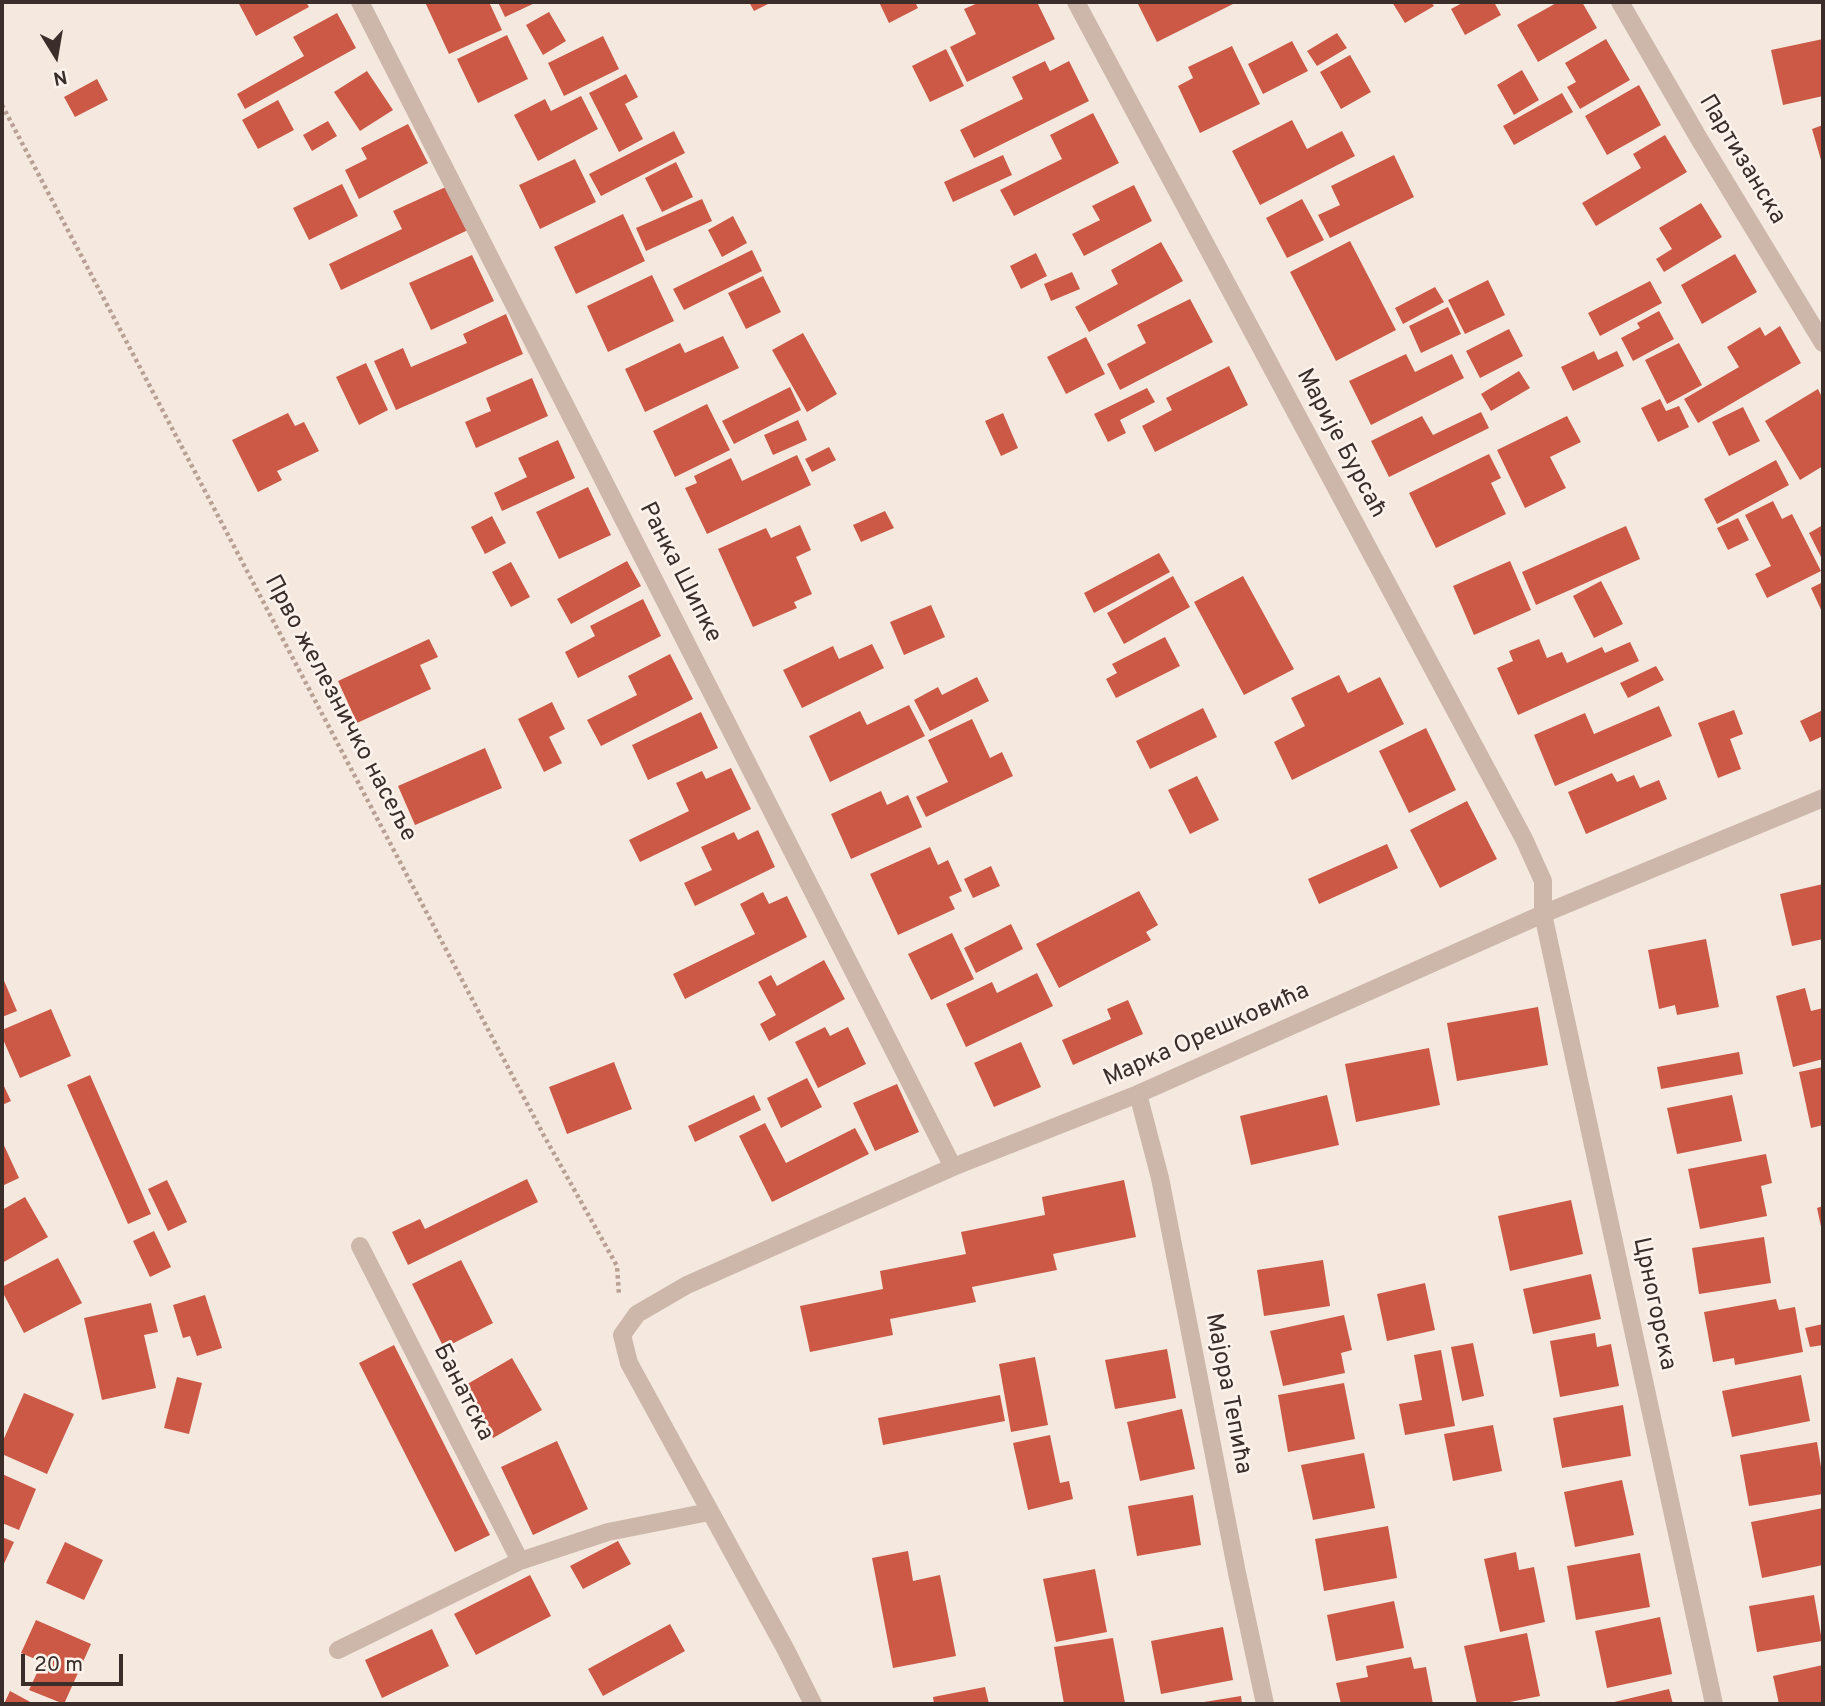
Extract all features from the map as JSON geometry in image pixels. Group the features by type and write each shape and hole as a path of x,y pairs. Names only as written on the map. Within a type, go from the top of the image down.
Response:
{"street":[{"name":"Ранка Шипке","path":"360,2 953,1167"},
{"name":"Марије Бурсаћ","path":"1076,2 1524,839 1543,881 1543,914"},
{"name":"Партизанска","path":"1620,2 1698,138 1821,334"},
{"name":"Марка Орешковића","path":"622,1335 637,1314 687,1285 953,1167 1139,1094 1543,914 1823,798"},
{"name":"Црногорска","path":"1543,914 1714,1704"},
{"name":"Мајора Тепића","path":"1139,1094 1160,1178 1265,1704"},
{"name":"Банатска","path":"360,1246 520,1561"},
{"path":"622,1335 629,1363 813,1704"},
{"path":"338,1650 520,1561 608,1532 709,1512"}],"path":[{"name":"Прво железничко насеље","path":"2,105 542,1134 617,1266 622,1335"}],"building":[{"path":"238,2 306,2 309,7 256,36"},
{"path":"425,2 489,2 502,30 449,54"},
{"path":"498,2 537,2 505,17"},
{"path":"749,2 772,2 754,11"},
{"path":"879,2 915,2 918,8 889,23"},
{"path":"980,2 1037,2 1055,39 967,82 950,47 976,34 964,9"},
{"path":"1137,2 1237,2 1157,42"},
{"path":"1392,2 1431,2 1434,6 1405,23"},
{"path":"1464,2 1494,2 1501,15 1465,35 1451,9"},
{"path":"1558,2 1582,2 1597,28 1538,62 1517,25"},
{"path":"549,12 566,41 543,55 526,25"},
{"path":"337,13 356,48 245,109 237,94 304,56 293,37"},
{"path":"1337,33 1347,48 1317,66 1307,51"},
{"path":"507,35 528,79 478,103 457,59"},
{"path":"603,36 619,69 564,96 548,63"},
{"path":"1606,39 1630,80 1580,109 1567,87 1576,82 1565,63"},
{"path":"1823,39 1823,96 1783,105 1771,50"},
{"path":"1292,41 1308,71 1263,94 1248,64"},
{"path":"1232,46 1260,104 1200,133 1178,86 1193,78 1188,67"},
{"path":"946,49 964,86 930,102 912,66"},
{"path":"1350,55 1371,92 1341,109 1320,72"},
{"path":"1045,61 1050,71 1069,61 1089,101 974,158 960,130 1023,99 1012,77"},
{"path":"1522,70 1539,100 1514,115 1497,85"},
{"path":"367,71 393,110 360,131 334,92"},
{"path":"626,74 638,97 625,104 643,139 619,152 589,93"},
{"path":"97,79 108,100 75,117 64,97"},
{"path":"1639,85 1661,125 1607,155 1585,116"},
{"path":"1562,93 1573,112 1514,145 1503,126"},
{"path":"581,96 598,129 538,161 514,115 545,99 551,111"},
{"path":"278,100 294,130 258,149 242,120"},
{"path":"1093,113 1119,163 1014,216 1000,190 1062,159 1050,135"},
{"path":"1292,120 1307,149 1342,131 1355,156 1260,205 1232,151"},
{"path":"328,121 337,136 312,151 303,135"},
{"path":"408,124 428,163 359,199 345,170 367,159 361,148"},
{"path":"1823,125 1823,167 1812,129"},
{"path":"674,131 685,153 601,196 589,174"},
{"path":"1665,135 1687,172 1596,226 1582,203 1641,168 1633,154"},
{"path":"1003,155 1012,175 953,202 944,182"},
{"path":"1394,155 1414,197 1330,238 1318,215 1340,205 1331,186"},
{"path":"575,159 596,202 540,229 519,185"},
{"path":"676,162 693,197 662,212 645,178"},
{"path":"342,184 358,216 309,240 293,208"},
{"path":"1134,185 1152,221 1084,256 1072,234 1100,220 1092,206"},
{"path":"448,186 468,230 341,290 329,264 402,229 393,211"},
{"path":"702,199 712,221 646,251 636,228"},
{"path":"1302,199 1324,240 1287,258 1266,218"},
{"path":"1701,203 1722,237 1664,272 1656,259 1672,249 1659,228"},
{"path":"623,214 645,261 576,294 554,247"},
{"path":"733,216 747,243 722,257 708,230"},
{"path":"1350,241 1396,330 1336,361 1290,272"},
{"path":"1161,242 1183,281 1089,332 1075,307 1118,284 1111,270"},
{"path":"752,250 762,271 684,310 673,289"},
{"path":"1036,253 1047,276 1021,289 1010,266"},
{"path":"1735,254 1757,292 1702,324 1681,285"},
{"path":"472,255 494,301 431,330 409,283"},
{"path":"1072,272 1080,289 1051,301 1044,284"},
{"path":"652,275 674,321 608,352 587,306"},
{"path":"763,276 781,312 746,329 728,293"},
{"path":"1488,280 1505,315 1465,334 1448,300"},
{"path":"1650,281 1662,303 1600,336 1588,313"},
{"path":"1435,287 1444,302 1403,324 1395,308"},
{"path":"1190,299 1213,342 1120,390 1107,364 1146,343 1137,325"},
{"path":"1448,307 1461,334 1421,353 1409,326"},
{"path":"1659,311 1674,339 1633,361 1621,338 1640,328 1637,323"},
{"path":"506,314 523,354 396,410 374,361 403,348 411,367 467,343 463,334"},
{"path":"1780,326 1801,363 1698,423 1684,399 1739,367 1727,347 1760,327 1765,336"},
{"path":"1509,329 1523,356 1480,378 1466,351"},
{"path":"803,333 837,394 807,412 772,350"},
{"path":"723,336 739,368 645,412 625,369 680,343 685,353"},
{"path":"1086,337 1105,374 1066,394 1047,357"},
{"path":"1679,343 1702,385 1667,404 1645,360"},
{"path":"1594,351 1598,360 1617,351 1624,366 1573,391 1561,367"},
{"path":"1406,354 1415,372 1452,354 1464,378 1371,425 1349,381"},
{"path":"366,363 388,410 359,425 336,377"},
{"path":"1229,366 1248,405 1155,452 1142,426 1172,410 1166,398"},
{"path":"1519,371 1530,388 1491,411 1481,394"},
{"path":"532,378 548,416 476,448 465,422 491,411 486,398"},
{"path":"790,387 801,410 734,444 722,421"},
{"path":"1147,388 1155,402 1120,420 1126,433 1108,442 1094,414"},
{"path":"1818,389 1823,399 1823,466 1800,480 1765,421"},
{"path":"1660,399 1666,411 1679,406 1689,427 1658,442 1641,408"},
{"path":"707,404 730,450 675,477 653,431"},
{"path":"1743,407 1760,441 1729,456 1712,422"},
{"path":"1481,412 1489,428 1389,477 1371,441 1422,416 1433,435"},
{"path":"288,413 295,426 304,422 319,451 277,471 282,480 258,492 232,440"},
{"path":"1003,413 1018,448 1001,456 985,421"},
{"path":"1567,416 1581,442 1550,457 1566,488 1525,508 1497,450"},
{"path":"798,420 807,440 773,455 764,435"},
{"path":"558,440 575,478 502,511 494,493 527,477 518,458"},
{"path":"829,447 836,460 812,472 805,459"},
{"path":"1489,454 1501,478 1491,483 1506,514 1436,548 1409,493"},
{"path":"797,455 811,485 707,534 685,488 697,483 694,476 731,458 742,481"},
{"path":"1776,460 1789,485 1717,524 1704,499"},
{"path":"588,487 611,535 559,559 536,512"},
{"path":"1773,501 1782,519 1792,514 1821,571 1767,598 1755,574 1771,566 1745,515"},
{"path":"885,511 894,528 861,542 853,525"},
{"path":"492,516 506,543 485,554 471,527"},
{"path":"1738,518 1749,540 1728,550 1717,528"},
{"path":"800,525 811,550 796,557 812,594 794,602 797,608 753,627 718,549 766,528 771,538"},
{"path":"1823,525 1823,561 1809,533"},
{"path":"1626,526 1640,559 1536,605 1522,572"},
{"path":"1159,553 1170,572 1094,613 1084,593"},
{"path":"627,561 641,586 571,624 557,599"},
{"path":"1510,561 1531,610 1474,635 1453,586"},
{"path":"511,562 530,597 511,607 492,572"},
{"path":"1173,576 1190,607 1124,644 1107,613"},
{"path":"1243,576 1294,669 1244,695 1194,602"},
{"path":"1601,581 1623,624 1594,638 1573,596"},
{"path":"1823,582 1823,614 1811,588"},
{"path":"643,599 661,636 578,678 565,652 595,636 590,626"},
{"path":"931,605 945,637 904,655 890,622"},
{"path":"1165,637 1180,666 1116,698 1106,679 1117,673 1112,664"},
{"path":"429,639 438,657 420,665 431,689 357,723 338,681"},
{"path":"1539,639 1547,658 1562,652 1567,663 1602,647 1605,653 1630,642 1639,661 1518,715 1497,668 1513,661 1509,651"},
{"path":"872,644 884,668 802,708 783,670 833,646 839,659"},
{"path":"670,654 693,699 601,746 587,720 637,695 628,676"},
{"path":"1656,666 1664,680 1628,698 1620,683"},
{"path":"1339,675 1348,693 1380,677 1404,724 1292,780 1274,742 1305,726 1291,698"},
{"path":"977,677 989,701 930,731 914,700 938,687 942,695"},
{"path":"552,702 565,729 549,737 562,763 544,772 518,719"},
{"path":"909,705 925,736 830,782 809,736 860,711 867,725"},
{"path":"1659,706 1672,736 1555,786 1534,735 1585,713 1594,734"},
{"path":"1203,708 1217,737 1150,769 1136,741"},
{"path":"1734,710 1743,734 1730,739 1741,769 1718,778 1698,723"},
{"path":"1823,710 1823,736 1810,742 1800,721"},
{"path":"701,712 718,748 648,780 632,745"},
{"path":"972,719 990,758 1002,752 1013,776 926,817 916,797 948,782 928,740"},
{"path":"1426,728 1456,790 1409,813 1379,751"},
{"path":"485,748 502,788 415,825 398,786"},
{"path":"731,768 751,809 640,862 629,840 689,811 676,783 702,771 706,779"},
{"path":"1612,773 1617,782 1634,775 1640,788 1659,780 1667,799 1586,834 1568,792"},
{"path":"1197,776 1219,820 1190,834 1168,790"},
{"path":"881,791 887,805 908,795 922,827 851,859 831,814"},
{"path":"1467,801 1497,859 1440,888 1410,830"},
{"path":"758,830 775,867 695,906 684,883 712,870 701,847 734,832 738,840"},
{"path":"1387,844 1398,868 1319,904 1308,879"},
{"path":"930,847 938,865 948,860 962,891 949,897 955,909 898,935 870,874"},
{"path":"991,866 1000,886 973,898 964,879"},
{"path":"1823,884 1823,939 1792,946 1780,894"},
{"path":"1139,891 1158,925 1146,932 1151,940 1059,988 1036,944"},
{"path":"763,892 769,904 787,896 807,937 685,999 673,974 755,934 740,904"},
{"path":"1011,924 1023,949 976,973 964,948"},
{"path":"952,933 974,979 931,1000 908,954"},
{"path":"1706,939 1719,1007 1677,1015 1675,1005 1659,1009 1648,950"},
{"path":"824,960 845,999 769,1041 760,1024 776,1015 758,982 771,975 777,986"},
{"path":"1037,973 1053,1006 966,1047 946,1004 992,982 997,993"},
{"path":"2,976 17,1011 2,1017"},
{"path":"1805,988 1811,1011 1823,1008 1823,1059 1793,1067 1776,996"},
{"path":"1128,1000 1143,1034 1073,1065 1062,1040 1111,1019 1107,1009"},
{"path":"1538,1007 1548,1065 1457,1081 1447,1023"},
{"path":"51,1009 71,1056 20,1078 2,1037 2,1030"},
{"path":"825,1027 830,1036 848,1027 866,1064 818,1088 795,1042"},
{"path":"1021,1042 1041,1087 994,1107 974,1063"},
{"path":"1429,1048 1440,1105 1356,1122 1345,1064"},
{"path":"1739,1052 1743,1074 1661,1089 1657,1067"},
{"path":"614,1062 632,1109 567,1134 549,1087"},
{"path":"1823,1067 1823,1125 1811,1128 1799,1072"},
{"path":"90,1075 151,1214 128,1224 67,1085"},
{"path":"807,1078 822,1107 781,1128 767,1098"},
{"path":"2,1082 11,1101 2,1105"},
{"path":"897,1084 919,1132 875,1151 853,1103"},
{"path":"754,1095 761,1110 695,1142 688,1126"},
{"path":"1327,1095 1339,1145 1251,1165 1240,1116"},
{"path":"1732,1095 1742,1141 1677,1154 1667,1108"},
{"path":"765,1123 786,1163 855,1128 869,1154 772,1202 739,1136"},
{"path":"2,1141 19,1178 2,1186"},
{"path":"1766,1154 1772,1183 1761,1186 1767,1216 1700,1229 1688,1169"},
{"path":"527,1179 538,1202 408,1265 392,1232 420,1219 425,1229"},
{"path":"167,1180 187,1222 168,1231 148,1189"},
{"path":"1124,1180 1136,1237 1053,1254 1057,1270 972,1287 976,1302 890,1319 893,1335 810,1352 800,1306 883,1289 880,1271 966,1254 961,1232 1045,1215 1042,1197"},
{"path":"25,1197 48,1237 2,1263 2,1210"},
{"path":"1571,1200 1583,1254 1510,1271 1498,1216"},
{"path":"1823,1206 1823,1231 1822,1231 1817,1208"},
{"path":"154,1231 171,1267 150,1277 133,1241"},
{"path":"1764,1237 1771,1283 1699,1294 1692,1248"},
{"path":"58,1258 82,1303 24,1333 2,1287"},
{"path":"461,1260 493,1323 444,1348 412,1284"},
{"path":"1323,1260 1330,1306 1264,1316 1257,1270"},
{"path":"1591,1274 1601,1319 1533,1334 1523,1289"},
{"path":"1425,1283 1435,1330 1387,1341 1377,1294"},
{"path":"205,1295 222,1348 197,1356 190,1336 183,1338 173,1305"},
{"path":"1776,1299 1779,1310 1795,1307 1803,1352 1735,1365 1734,1358 1713,1362 1704,1312"},
{"path":"151,1303 158,1332 144,1335 156,1388 102,1400 84,1318"},
{"path":"1344,1315 1352,1350 1341,1353 1345,1373 1283,1386 1270,1331"},
{"path":"1823,1324 1823,1345 1810,1347 1805,1328"},
{"path":"1595,1333 1597,1347 1611,1344 1619,1386 1560,1397 1550,1341"},
{"path":"1473,1343 1484,1396 1462,1401 1451,1347"},
{"path":"394,1345 490,1535 455,1552 359,1363"},
{"path":"1167,1349 1176,1398 1115,1409 1105,1360"},
{"path":"1441,1350 1455,1426 1405,1435 1399,1404 1422,1400 1414,1355"},
{"path":"1035,1357 1048,1425 1011,1432 999,1364"},
{"path":"512,1358 542,1410 493,1438 464,1386"},
{"path":"1801,1375 1810,1421 1732,1437 1722,1391"},
{"path":"177,1377 202,1383 189,1434 164,1428"},
{"path":"1344,1383 1355,1439 1288,1452 1278,1395"},
{"path":"24,1393 74,1414 47,1474 2,1454 2,1443"},
{"path":"1000,1395 1005,1421 883,1445 878,1418"},
{"path":"1623,1405 1631,1456 1562,1468 1553,1418"},
{"path":"1182,1409 1195,1469 1140,1481 1127,1422"},
{"path":"1493,1425 1502,1471 1453,1481 1444,1434"},
{"path":"1050,1435 1060,1483 1069,1481 1073,1499 1028,1510 1013,1443"},
{"path":"557,1441 588,1509 533,1535 501,1467"},
{"path":"1817,1442 1823,1494 1749,1506 1740,1455"},
{"path":"1364,1453 1375,1508 1313,1520 1301,1465"},
{"path":"2,1474 36,1489 19,1530 2,1523"},
{"path":"1622,1480 1634,1535 1575,1547 1564,1492"},
{"path":"1193,1495 1201,1545 1137,1556 1128,1506"},
{"path":"1823,1508 1823,1565 1762,1578 1751,1522"},
{"path":"1388,1526 1397,1578 1324,1591 1315,1539"},
{"path":"2,1537 14,1542 2,1568"},
{"path":"618,1541 631,1564 583,1589 570,1566"},
{"path":"65,1542 103,1560 84,1600 46,1583"},
{"path":"908,1551 913,1581 940,1575 956,1656 893,1668 872,1558"},
{"path":"1516,1552 1519,1570 1534,1567 1545,1622 1500,1632 1484,1559"},
{"path":"1640,1553 1650,1607 1576,1620 1567,1566"},
{"path":"1095,1569 1107,1632 1056,1642 1043,1579"},
{"path":"530,1575 551,1616 476,1655 454,1614"},
{"path":"1814,1595 1822,1641 1757,1652 1749,1606"},
{"path":"1394,1601 1404,1648 1336,1661 1327,1615"},
{"path":"1660,1617 1672,1674 1607,1688 1595,1631"},
{"path":"36,1620 91,1644 64,1704 29,1690 42,1662 21,1653"},
{"path":"670,1624 685,1651 603,1696 588,1669"},
{"path":"1223,1627 1233,1680 1161,1694 1151,1641"},
{"path":"432,1629 449,1666 382,1698 365,1660"},
{"path":"1527,1633 1540,1696 1500,1704 1477,1704 1464,1646"},
{"path":"1113,1638 1125,1703 1064,1704 1054,1647"},
{"path":"1411,1657 1414,1669 1426,1667 1433,1704 1341,1704 1336,1683 1368,1677 1366,1666"},
{"path":"1823,1665 1823,1704 1779,1704 1773,1676"},
{"path":"985,1687 989,1704 934,1704 933,1697"},
{"path":"1669,1689 1673,1704 1610,1703"},
{"path":"10,1691 34,1704 4,1704"},
{"path":"1241,1696 1242,1704 1198,1704 1198,1703"}]}
